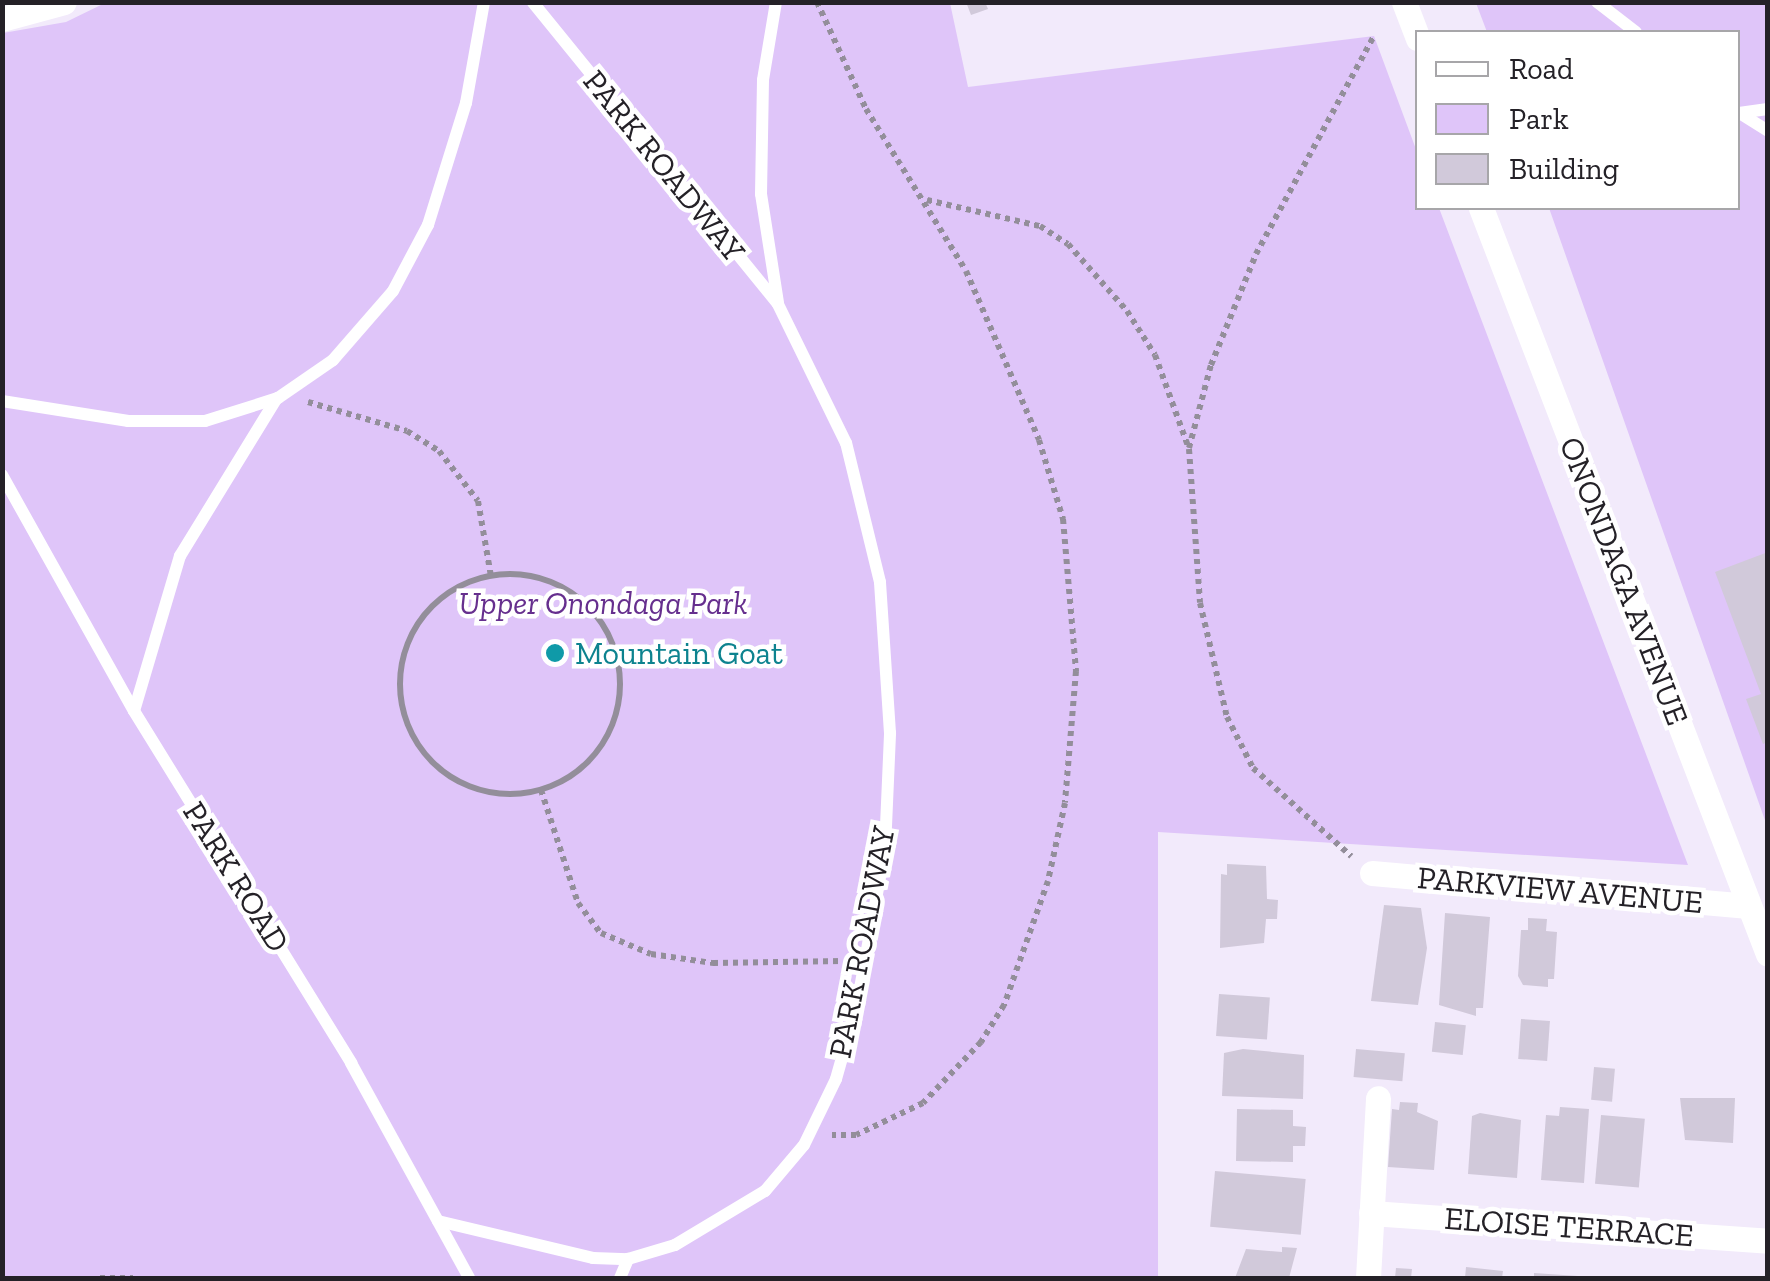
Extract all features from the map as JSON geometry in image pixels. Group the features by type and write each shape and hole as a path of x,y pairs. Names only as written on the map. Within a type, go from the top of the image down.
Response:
{"street":[{"path":"2,19 64,2"},
{"path":"1404,2 1415,30"},
{"name":"ONONDAGA AVENUE","path":"1483,210 1765,943"},
{"name":"PARKVIEW AVENUE","path":"1372,873 1748,906"},
{"path":"1368,1278 1378,1098"},
{"name":"ELOISE TERRACE","path":"1371,1212 1768,1242"}],"lane":[{"path":"2,401 128,421 206,421 278,398 345,346 393,290 428,226 466,103 484,2"},
{"name":"PARK ROADWAY","path":"533,2 778,304 846,443 880,582 890,752 885,849 865,961 836,1079 812,1129 765,1191 675,1246 628,1259"},
{"path":"776,2 763,80 761,194 778,304"},
{"path":"1598,2 1633,30"},
{"path":"1740,112 1768,109"},
{"path":"1740,113 1768,130"},
{"path":"134,711 180,556 278,398"},
{"name":"PARK ROAD","path":"2,475 134,711 351,1063 470,1278"},
{"path":"438,1221 593,1258 628,1259 620,1278"}],"path":[{"path":"812,1129 856,1135 923,1104 980,1042 1020,966 1066,803 1076,670 1063,518 997,339 926,200 866,109 818,2"},
{"path":"1189,449 1211,365 1256,254 1335,97 1374,36"},
{"path":"926,200 1000,212 1068,244 1127,311 1155,355 1189,449 1200,603 1211,664 1241,749 1298,813 1372,873"},
{"path":"278,398 342,407 440,451 478,500 491,576"},
{"path":"491,576 528,576 563,588 592,610 616,660 616,715 600,748 574,775 541,790 506,794 470,788 439,769 416,743 402,709 399,674 418,624 457,587 491,576"},
{"path":"541,790 578,904 601,933 620,944 713,963 865,961"},
{"path":"100,1278 134,1278"}],"green space":[{"name":"Upper Onondaga Park","path":"107,2 950,3 968,87 1374,36 1415,147 1415,210 1440,210 1688,865 1158,832 1158,1278 3,1278 3,33 66,22"},
{"path":"1476,3 1767,3 1767,826 1550,210 1740,210 1740,30 1486,30"}],"building":[{"path":"966,2 985,2 988,9 971,15"},
{"path":"1768,552 1768,742 1763,744 1746,699 1761,694 1715,572"},
{"path":"1227,864 1266,866 1267,899 1278,900 1277,919 1266,919 1264,943 1220,948 1221,874 1227,875"},
{"path":"1384,905 1421,908 1427,948 1418,1005 1371,1001"},
{"path":"1445,913 1490,917 1483,1008 1476,1008 1476,1016 1439,1005"},
{"path":"1528,918 1547,919 1546,931 1557,932 1554,979 1548,979 1548,987 1523,985 1518,976 1521,930 1528,930"},
{"path":"1219,994 1270,998 1267,1039 1216,1036"},
{"path":"1521,1019 1550,1021 1547,1061 1518,1059"},
{"path":"1435,1022 1466,1025 1463,1055 1432,1052"},
{"path":"1243,1049 1304,1055 1303,1099 1222,1096 1224,1053"},
{"path":"1356,1049 1405,1053 1402,1081 1354,1077"},
{"path":"1594,1067 1615,1069 1612,1102 1591,1100"},
{"path":"1680,1098 1735,1098 1733,1143 1685,1140"},
{"path":"1400,1102 1418,1103 1417,1112 1438,1121 1434,1170 1388,1167 1392,1109 1399,1110"},
{"path":"1560,1107 1589,1109 1584,1183 1541,1180 1546,1115 1559,1116"},
{"path":"1237,1109 1293,1110 1293,1126 1306,1127 1305,1146 1293,1146 1293,1162 1236,1161"},
{"path":"1480,1113 1521,1120 1517,1178 1468,1174 1472,1116"},
{"path":"1601,1115 1645,1119 1639,1188 1595,1184"},
{"path":"1215,1171 1306,1179 1301,1235 1210,1227"},
{"path":"1282,1247 1297,1248 1289,1278 1235,1278 1246,1249 1282,1252"},
{"path":"1466,1267 1503,1271 1502,1278 1465,1278"},
{"path":"1396,1268 1412,1269 1411,1278 1395,1278"},
{"path":"1534,1273 1578,1276 1578,1278 1534,1278"}],"place":[{"name":"Mountain Goat","path":"555,653"}]}
